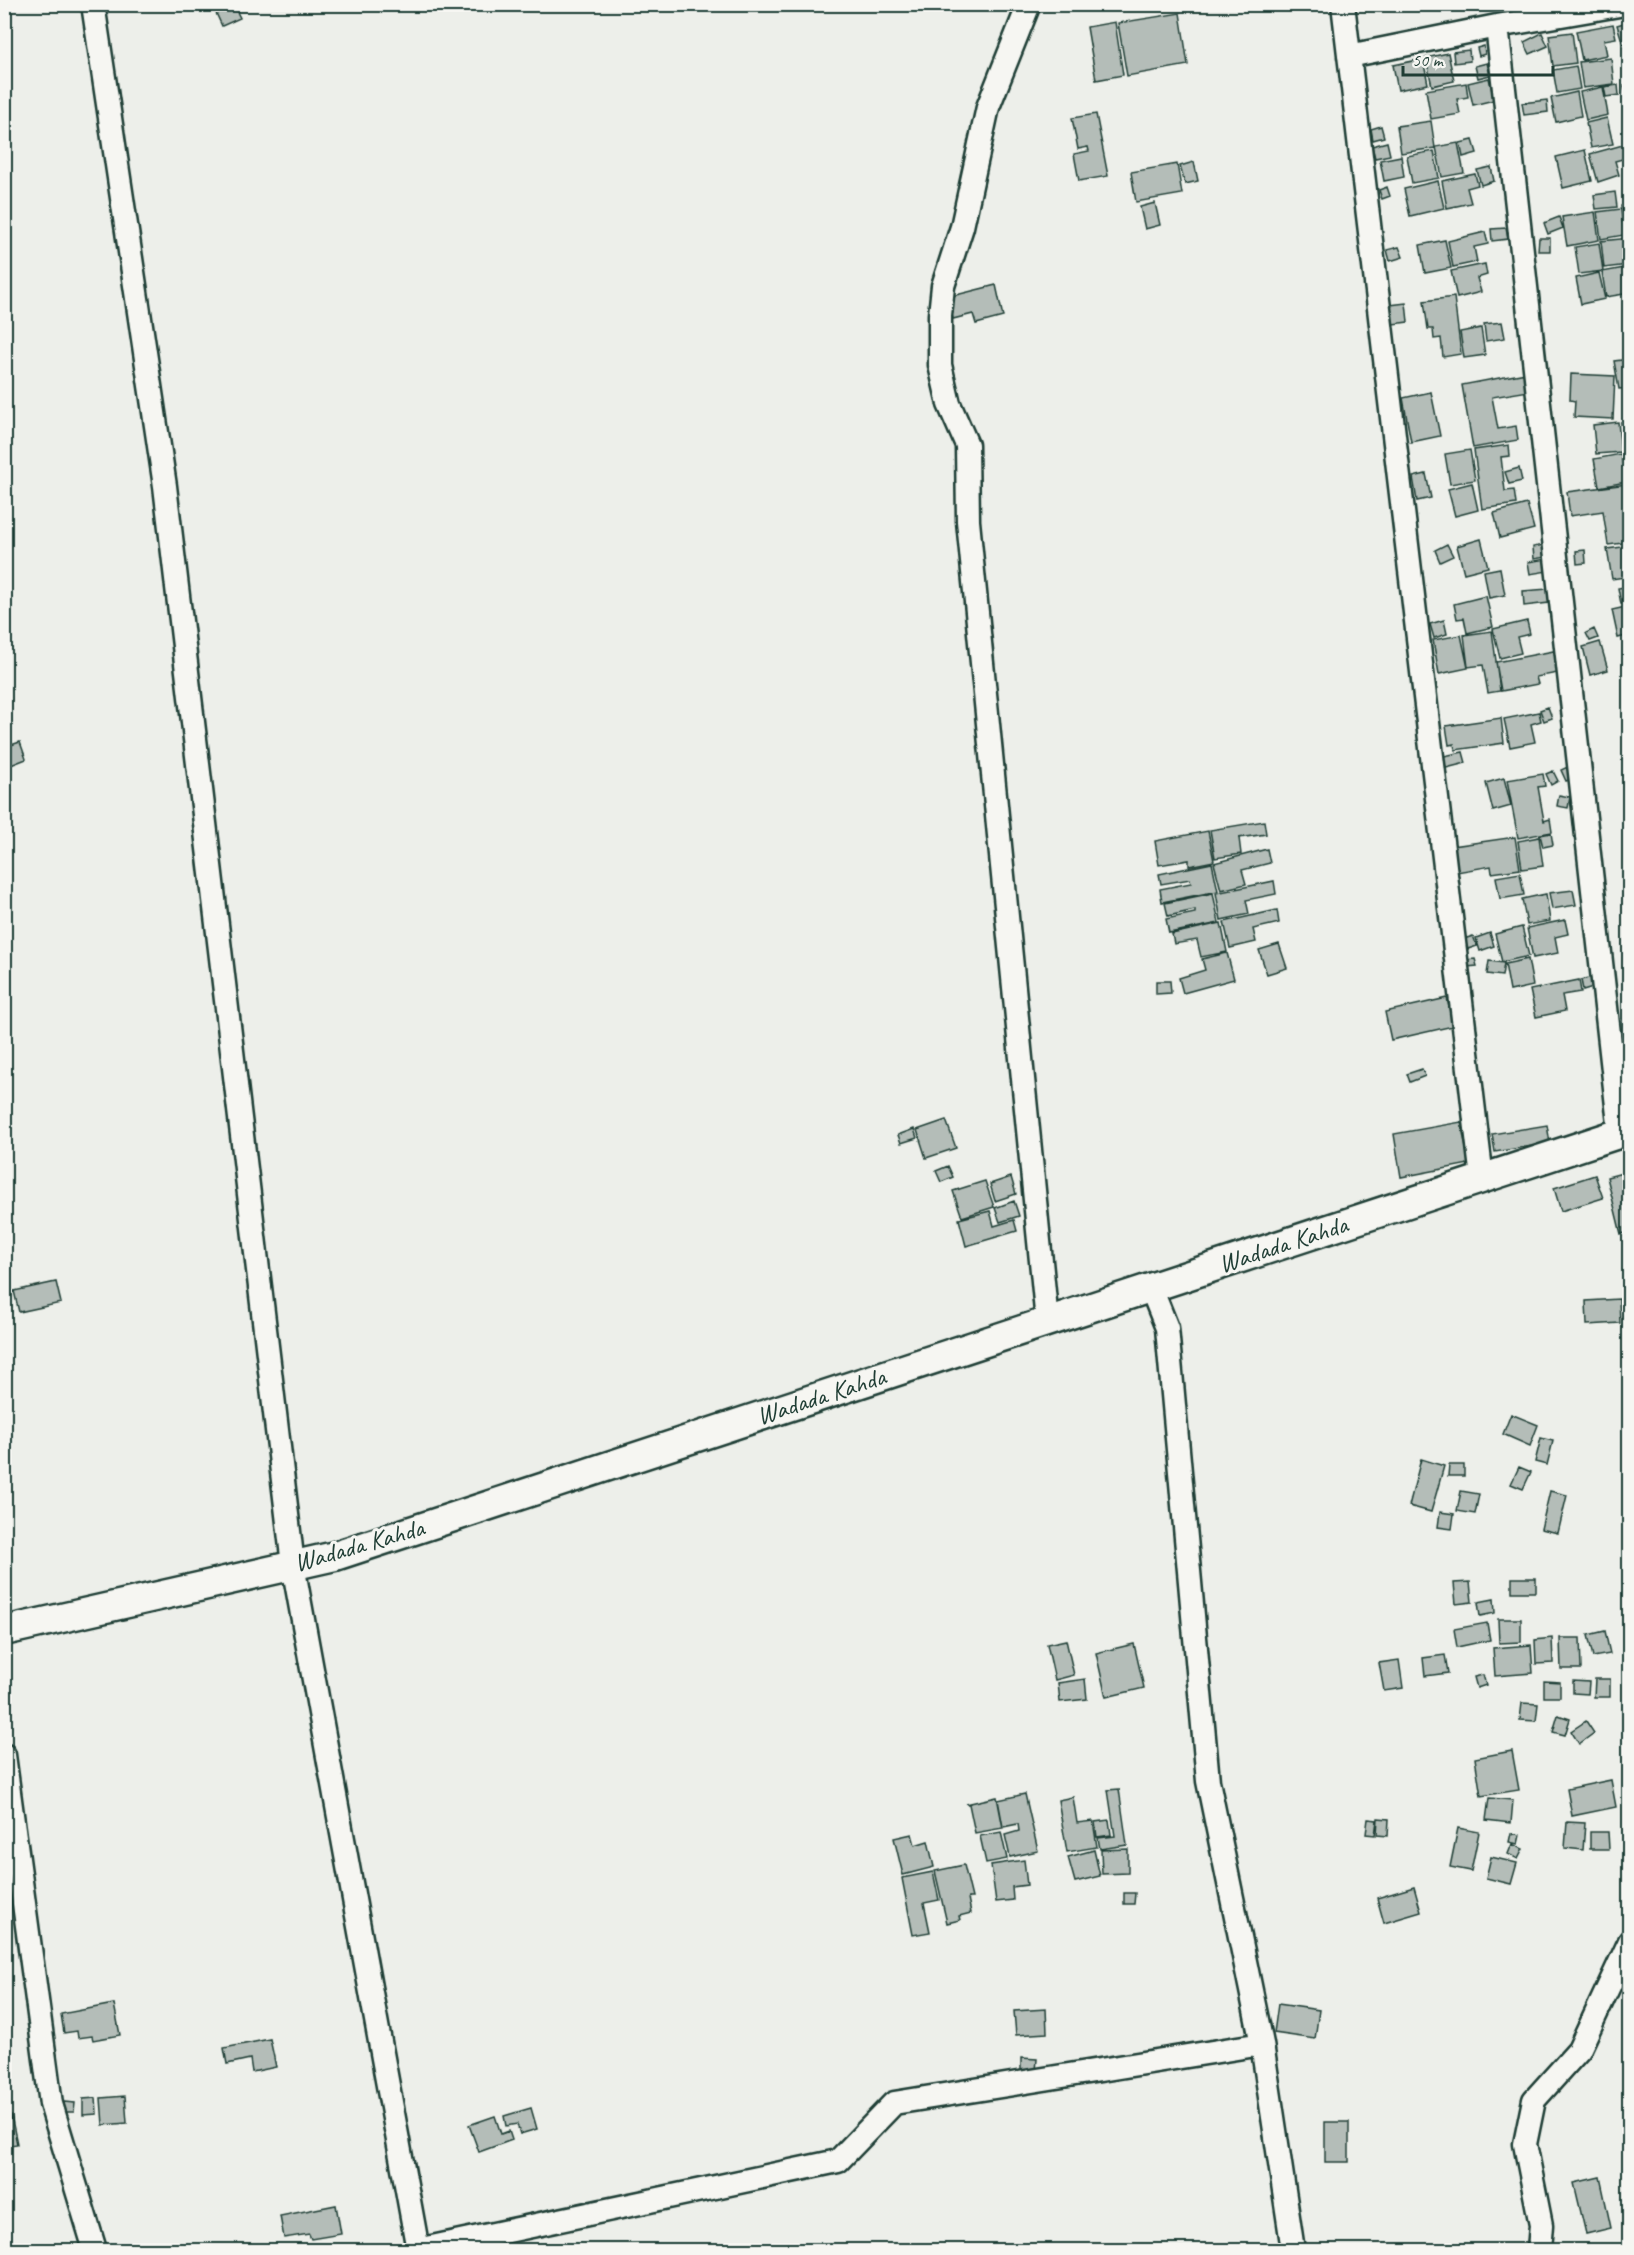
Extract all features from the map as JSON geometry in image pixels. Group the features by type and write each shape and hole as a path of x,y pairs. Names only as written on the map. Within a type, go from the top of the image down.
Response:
{"main road":[{"name":"Wadada Kahda","path":"4,1631 335,1556 1625,1132"}],"street":[{"path":"93,4 165,486 293,1565 418,2250 838,2161 894,2103 1262,2044"},
{"path":"1029,4 988,107 962,227 943,286 940,315 940,365 948,404 967,446 969,532 1047,1322"},
{"path":"1343,4 1482,1179"},
{"path":"1349,56 1497,26 1625,4"},
{"path":"1497,26 1625,1132"},
{"path":"1151,1288 1167,1328 1208,1781 1262,2044 1293,2250"},
{"path":"4,1755 51,2104 95,2250"},
{"path":"1539,2250 1540,2225 1525,2144 1534,2100 1579,2050 1629,1941"}],"building":[{"path":"231,4 240,18 222,26 216,13"},
{"path":"1505,4 1533,4 1533,6 1512,18"},
{"path":"1180,13 1188,65 1127,76 1118,23"},
{"path":"1630,21 1630,42 1623,44 1617,25"},
{"path":"1115,22 1123,75 1096,80 1087,27"},
{"path":"1613,24 1616,38 1604,40 1607,55 1582,60 1576,31"},
{"path":"1572,32 1576,63 1553,66 1549,35"},
{"path":"1542,33 1548,46 1530,54 1524,42"},
{"path":"1630,44 1630,60 1627,60 1626,45"},
{"path":"1484,46 1485,54 1479,56 1477,48"},
{"path":"1469,50 1470,61 1454,63 1453,52"},
{"path":"1448,53 1454,81 1432,86 1426,58"},
{"path":"1611,58 1614,84 1583,88 1579,62"},
{"path":"1423,59 1428,84 1398,90 1393,65"},
{"path":"1487,63 1490,75 1478,78 1475,66"},
{"path":"1576,66 1580,89 1557,93 1553,70"},
{"path":"1489,78 1494,100 1473,105 1468,83"},
{"path":"1466,83 1468,97 1457,99 1460,114 1431,119 1426,90"},
{"path":"1630,84 1630,100 1626,100 1624,86"},
{"path":"1618,85 1619,95 1606,97 1604,87"},
{"path":"1603,87 1608,115 1586,120 1580,92"},
{"path":"1577,92 1581,116 1556,122 1551,98"},
{"path":"1547,100 1548,112 1524,115 1522,103"},
{"path":"1096,114 1108,176 1079,181 1074,154 1089,151 1088,147 1078,149 1072,118"},
{"path":"1607,118 1613,144 1591,148 1586,123"},
{"path":"1431,121 1435,148 1401,153 1397,126"},
{"path":"1381,126 1384,137 1373,140 1371,129"},
{"path":"1473,140 1477,153 1463,157 1460,143"},
{"path":"1387,142 1390,155 1375,158 1372,146"},
{"path":"1458,143 1464,173 1442,177 1436,147"},
{"path":"1630,143 1630,157 1615,161 1619,175 1598,182 1590,154"},
{"path":"1585,150 1592,181 1563,188 1556,157"},
{"path":"1434,151 1439,178 1412,183 1407,156"},
{"path":"1401,156 1404,177 1384,181 1380,160"},
{"path":"1194,162 1198,181 1185,184 1180,166"},
{"path":"1177,164 1182,194 1136,202 1131,172"},
{"path":"1491,167 1494,181 1481,185 1477,170"},
{"path":"1475,174 1478,185 1467,188 1471,203 1447,208 1442,181"},
{"path":"1438,181 1444,208 1410,216 1404,189"},
{"path":"1387,187 1390,196 1382,199 1379,190"},
{"path":"1615,192 1617,207 1596,209 1594,195"},
{"path":"1155,203 1160,225 1145,229 1140,207"},
{"path":"1630,204 1630,218 1624,219 1621,206"},
{"path":"1621,209 1624,235 1601,239 1597,212"},
{"path":"1595,212 1599,240 1567,246 1562,217"},
{"path":"1559,217 1563,228 1548,234 1544,223"},
{"path":"1506,228 1508,239 1492,241 1491,229"},
{"path":"1485,232 1488,244 1474,247 1477,262 1453,267 1448,241"},
{"path":"1539,238 1550,238 1550,251 1538,251"},
{"path":"1630,238 1630,249 1626,250 1628,265 1604,268 1601,241"},
{"path":"1445,240 1451,268 1425,273 1420,245"},
{"path":"1599,243 1603,271 1579,274 1575,247"},
{"path":"1399,247 1403,257 1390,261 1387,250"},
{"path":"1485,264 1487,275 1477,278 1481,292 1457,298 1451,271"},
{"path":"1630,267 1630,293 1606,297 1602,272"},
{"path":"1599,273 1605,299 1581,304 1576,278"},
{"path":"996,285 1003,317 976,324 973,314 953,319 948,297"},
{"path":"1454,297 1461,354 1443,357 1441,338 1434,339 1433,329 1428,329 1424,301"},
{"path":"1406,303 1408,322 1393,324 1390,305"},
{"path":"1502,322 1505,338 1486,341 1484,324"},
{"path":"1481,328 1485,355 1464,358 1460,332"},
{"path":"1630,359 1630,388 1619,389 1614,361"},
{"path":"1526,373 1529,391 1492,397 1498,429 1516,426 1518,440 1473,448 1462,385"},
{"path":"1571,374 1615,376 1613,419 1574,417 1575,401 1570,400"},
{"path":"1431,392 1440,436 1411,442 1403,398"},
{"path":"1630,421 1630,449 1624,450 1621,422"},
{"path":"1618,422 1621,452 1596,454 1593,425"},
{"path":"1509,445 1510,456 1501,457 1505,491 1514,490 1516,504 1482,509 1474,450"},
{"path":"1470,450 1475,480 1450,484 1445,454"},
{"path":"1630,453 1630,480 1625,454"},
{"path":"1621,454 1626,482 1599,487 1594,459"},
{"path":"1519,468 1522,481 1509,484 1505,472"},
{"path":"1426,474 1431,498 1417,501 1413,477"},
{"path":"1472,483 1478,510 1455,516 1448,489"},
{"path":"1627,484 1630,505 1630,542 1608,545 1603,511 1570,516 1567,492"},
{"path":"1527,504 1534,529 1500,538 1494,513"},
{"path":"1481,539 1488,567 1464,573 1457,546"},
{"path":"1447,544 1453,556 1440,562 1435,550"},
{"path":"1544,545 1546,557 1534,559 1533,547"},
{"path":"1630,546 1630,576 1612,579 1607,549"},
{"path":"1585,550 1586,563 1577,564 1576,551"},
{"path":"1546,559 1548,571 1530,574 1528,562"},
{"path":"1500,568 1505,595 1489,598 1484,571"},
{"path":"1630,586 1630,603 1621,604 1618,588"},
{"path":"1548,589 1549,603 1524,606 1523,591"},
{"path":"1486,596 1493,627 1467,633 1464,618 1457,619 1454,604"},
{"path":"1630,606 1630,635 1618,638 1612,610"},
{"path":"1444,620 1447,634 1434,638 1430,624"},
{"path":"1527,621 1530,634 1517,637 1521,653 1500,658 1493,629"},
{"path":"1594,629 1598,638 1590,641 1586,633"},
{"path":"1492,631 1500,691 1488,693 1483,665 1468,667 1464,635"},
{"path":"1461,635 1468,668 1439,674 1433,640"},
{"path":"1600,642 1608,670 1590,675 1583,647"},
{"path":"1559,650 1563,672 1536,677 1538,684 1501,691 1496,662"},
{"path":"1548,707 1552,718 1544,721 1540,710"},
{"path":"1539,712 1541,721 1531,724 1535,742 1510,747 1504,719"},
{"path":"1501,718 1504,743 1455,750 1454,744 1449,745 1446,726"},
{"path":"20,742 26,759 11,765 5,747"},
{"path":"1463,752 1466,763 1446,768 1444,756"},
{"path":"1572,765 1577,777 1566,781 1561,770"},
{"path":"1553,771 1558,781 1551,785 1546,774"},
{"path":"1543,774 1545,786 1538,787 1544,821 1550,819 1552,832 1518,838 1507,780"},
{"path":"1504,778 1511,806 1493,811 1486,783"},
{"path":"1559,795 1570,797 1568,808 1557,806"},
{"path":"1264,821 1266,834 1239,838 1241,854 1215,858 1210,830"},
{"path":"1208,831 1214,861 1189,866 1189,860 1159,865 1155,841"},
{"path":"1551,833 1553,845 1543,847 1540,835"},
{"path":"1515,837 1520,869 1492,873 1491,866 1457,872 1453,846"},
{"path":"1539,837 1543,866 1522,869 1518,841"},
{"path":"1267,849 1270,863 1242,870 1246,884 1221,890 1214,863"},
{"path":"1212,863 1218,891 1162,902 1160,889 1191,883 1190,879 1161,884 1159,874"},
{"path":"1520,873 1524,895 1500,899 1496,877"},
{"path":"1274,881 1276,894 1246,900 1249,914 1221,920 1216,893"},
{"path":"1573,890 1576,905 1552,909 1549,893"},
{"path":"1213,893 1219,923 1169,933 1166,919 1195,913 1195,910 1168,916 1165,903"},
{"path":"1546,894 1550,921 1527,925 1522,899"},
{"path":"1277,910 1279,923 1253,929 1256,942 1230,948 1224,922"},
{"path":"1565,920 1568,934 1555,937 1558,953 1533,958 1527,928"},
{"path":"1221,923 1227,952 1201,957 1197,940 1174,944 1172,934"},
{"path":"1522,927 1529,956 1502,962 1495,934"},
{"path":"1490,933 1494,946 1480,951 1476,938"},
{"path":"1473,936 1477,946 1468,949 1464,939"},
{"path":"1279,944 1287,968 1267,974 1259,950"},
{"path":"1227,953 1234,979 1183,993 1179,978 1205,970 1202,959"},
{"path":"1475,959 1477,966 1467,967 1466,960"},
{"path":"1528,959 1533,986 1510,991 1505,964"},
{"path":"1489,961 1504,963 1502,976 1487,974"},
{"path":"1593,977 1596,986 1583,990 1581,980"},
{"path":"1579,980 1581,992 1562,995 1565,1011 1536,1017 1530,990"},
{"path":"1156,981 1170,981 1171,993 1156,994"},
{"path":"1447,998 1453,1026 1391,1040 1385,1012"},
{"path":"1422,1069 1425,1076 1410,1082 1407,1074"},
{"path":"946,1120 956,1148 926,1158 917,1130"},
{"path":"1461,1122 1469,1164 1401,1177 1394,1134"},
{"path":"1547,1125 1550,1143 1495,1152 1492,1134"},
{"path":"914,1129 917,1138 901,1143 898,1135"},
{"path":"948,1166 953,1177 941,1182 936,1171"},
{"path":"1630,1171 1630,1232 1621,1234 1607,1177"},
{"path":"1595,1175 1603,1198 1561,1211 1554,1188"},
{"path":"1011,1177 1016,1194 995,1201 990,1184"},
{"path":"985,1181 994,1207 962,1217 953,1191"},
{"path":"1014,1201 1019,1216 1000,1222 995,1208"},
{"path":"990,1211 994,1226 1014,1220 1017,1231 966,1246 959,1219"},
{"path":"56,1282 61,1303 19,1312 14,1291"},
{"path":"1630,1284 1630,1310 1623,1285"},
{"path":"1619,1299 1620,1323 1587,1325 1586,1301"},
{"path":"1511,1414 1538,1425 1530,1446 1503,1434"},
{"path":"1541,1438 1553,1441 1547,1465 1535,1462"},
{"path":"1421,1459 1444,1466 1431,1512 1409,1506"},
{"path":"1449,1465 1464,1465 1464,1476 1448,1476"},
{"path":"1519,1467 1531,1472 1523,1489 1511,1484"},
{"path":"1461,1491 1479,1494 1475,1514 1457,1511"},
{"path":"1550,1491 1567,1495 1558,1533 1541,1529"},
{"path":"1440,1512 1454,1514 1452,1529 1438,1527"},
{"path":"1512,1578 1536,1578 1536,1592 1512,1592"},
{"path":"1470,1582 1472,1602 1456,1604 1454,1583"},
{"path":"1494,1599 1495,1613 1480,1616 1478,1602"},
{"path":"1498,1619 1521,1619 1521,1642 1499,1643"},
{"path":"1487,1623 1490,1640 1457,1647 1454,1629"},
{"path":"1605,1631 1610,1654 1593,1657 1588,1635"},
{"path":"1552,1638 1553,1663 1536,1664 1535,1640"},
{"path":"1560,1638 1580,1638 1581,1669 1561,1669"},
{"path":"1066,1640 1074,1675 1055,1680 1047,1644"},
{"path":"1134,1644 1144,1688 1106,1697 1096,1653"},
{"path":"1531,1645 1533,1673 1495,1676 1493,1648"},
{"path":"1445,1655 1448,1673 1425,1676 1423,1658"},
{"path":"1399,1660 1403,1688 1384,1691 1379,1663"},
{"path":"1483,1675 1486,1685 1477,1688 1474,1677"},
{"path":"1085,1679 1087,1699 1060,1702 1058,1683"},
{"path":"1595,1679 1610,1679 1610,1697 1594,1697"},
{"path":"1544,1681 1560,1682 1560,1697 1544,1697"},
{"path":"1573,1681 1589,1682 1588,1694 1573,1693"},
{"path":"1522,1703 1538,1704 1536,1721 1520,1720"},
{"path":"1558,1715 1570,1719 1565,1735 1553,1732"},
{"path":"1586,1721 1594,1733 1579,1744 1571,1731"},
{"path":"1512,1751 1519,1790 1481,1796 1475,1758"},
{"path":"1611,1780 1616,1807 1572,1816 1567,1789"},
{"path":"1119,1789 1127,1845 1100,1849 1098,1838 1115,1836 1108,1790"},
{"path":"1025,1794 1038,1851 1010,1857 1005,1835 1019,1831 1018,1824 1003,1827 998,1800"},
{"path":"997,1797 1003,1828 975,1833 969,1804 966,1804"},
{"path":"1073,1797 1077,1823 1093,1821 1097,1847 1067,1852 1058,1800"},
{"path":"1489,1798 1513,1800 1511,1823 1486,1820"},
{"path":"1378,1818 1389,1819 1388,1836 1377,1835"},
{"path":"1368,1819 1377,1820 1375,1835 1366,1834"},
{"path":"1109,1820 1111,1835 1097,1837 1095,1822"},
{"path":"1567,1822 1585,1823 1583,1850 1565,1848"},
{"path":"1458,1828 1479,1832 1471,1871 1450,1867"},
{"path":"1001,1832 1007,1859 986,1863 980,1836"},
{"path":"1590,1832 1608,1832 1609,1849 1590,1849"},
{"path":"1511,1833 1520,1835 1518,1844 1509,1842"},
{"path":"912,1834 915,1845 928,1841 934,1867 903,1875 894,1838"},
{"path":"1512,1844 1523,1849 1518,1859 1508,1854"},
{"path":"1128,1849 1128,1873 1102,1874 1101,1850"},
{"path":"1094,1850 1100,1876 1075,1882 1068,1857"},
{"path":"1491,1857 1517,1863 1511,1884 1486,1878"},
{"path":"1024,1860 1027,1885 1012,1887 1013,1900 996,1902 991,1865"},
{"path":"964,1865 972,1898 968,1898 971,1913 959,1916 960,1920 947,1923 935,1871"},
{"path":"933,1872 939,1900 924,1903 930,1932 913,1935 902,1878"},
{"path":"1414,1887 1421,1912 1384,1923 1377,1898"},
{"path":"1124,1893 1135,1893 1134,1904 1124,1904"},
{"path":"114,2004 120,2035 93,2040 92,2036 78,2038 77,2031 64,2033 61,2014"},
{"path":"1278,2004 1319,2010 1315,2039 1274,2033"},
{"path":"1046,2009 1047,2033 1016,2035 1014,2011"},
{"path":"270,2039 276,2067 252,2072 250,2059 227,2064 224,2048"},
{"path":"1021,2058 1037,2059 1036,2071 1021,2071"},
{"path":"125,2096 127,2123 103,2125 101,2098"},
{"path":"96,2098 97,2114 83,2115 83,2099"},
{"path":"64,2102 75,2103 74,2112 63,2112"},
{"path":"531,2108 537,2129 520,2134 517,2124 506,2126 504,2116"},
{"path":"11,2115 17,2144 4,2146 4,2116"},
{"path":"495,2116 501,2134 509,2131 512,2140 479,2152 469,2125"},
{"path":"1325,2122 1349,2122 1349,2162 1325,2162"},
{"path":"1600,2177 1611,2228 1586,2234 1574,2183"},
{"path":"336,2205 341,2234 311,2239 309,2234 284,2238 280,2216"}]}
